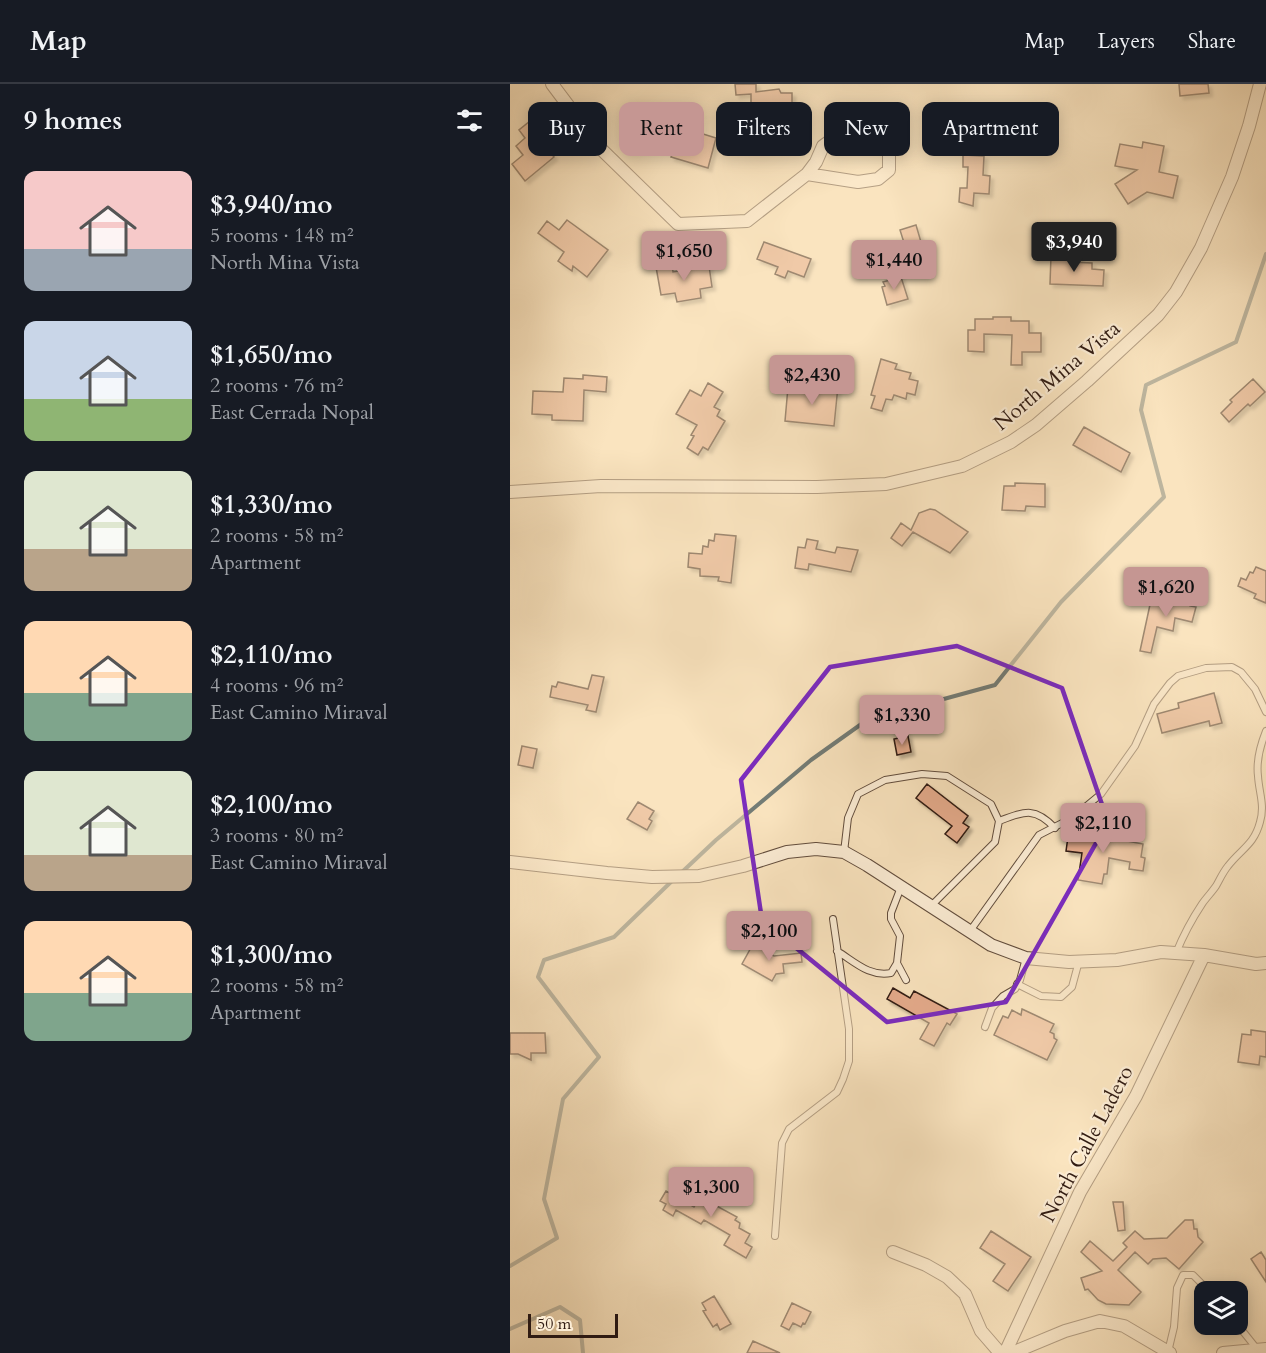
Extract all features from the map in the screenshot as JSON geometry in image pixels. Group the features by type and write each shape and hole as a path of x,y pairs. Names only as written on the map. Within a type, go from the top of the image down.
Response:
{"street":[{"path":"552,84 600,148 678,224 747,221 807,174 816,162 823,146 841,133 867,133 882,139 889,152 889,170 878,179 858,182 807,174"},
{"name":"North Mina Vista","path":"510,492 601,486 817,487 886,484 962,466 1011,442 1036,425 1087,381 1146,327 1176,292 1202,248 1232,177 1260,84"},
{"path":"510,862 652,877 699,876 787,852 816,849 844,852 992,945 1026,958 1079,962 1117,960 1161,952 1204,955 1256,964 1266,963"},
{"name":"North Calle Ladero","path":"1005,1353 1080,1192 1136,1095 1204,955"},
{"path":"893,1252 926,1265 947,1277 959,1288 965,1294 981,1331 1000,1353"},
{"path":"1012,1353 1065,1331 1100,1321 1124,1326 1169,1353"},
{"path":"1223,1353 1262,1349"}],"lane":[{"path":"970,931 1040,835 1084,810 1101,794 1135,746 1154,704 1178,676 1206,668 1232,667 1241,672 1255,689 1266,712"},
{"path":"1176,953 1203,903 1229,865 1246,850 1260,822 1263,804 1257,778 1258,761 1259,750 1266,731"},
{"path":"844,852 848,818 858,794 885,780 922,774 947,776 991,804 999,821 995,842 931,906"},
{"path":"999,821 1027,813 1042,814 1055,828"},
{"path":"837,951 879,975 891,973 897,963 900,936 891,919 891,913 901,887"},
{"path":"775,1236 782,1143 789,1129 837,1092 849,1061 849,1029 833,919"},
{"path":"985,1027 992,1008 1003,996 1015,989 1026,958"},
{"path":"1017,984 1041,996 1060,997 1072,987 1079,962"},
{"path":"897,963 906,980"},
{"path":"1169,1353 1177,1288 1183,1275 1194,1275 1200,1281"},
{"path":"1248,1335 1262,1349"}],"highlighted area":[{"path":"957,646 1062,688 1108,822 1006,1002 887,1022 762,920 741,780 830,667"}],"building":[{"path":"735,84 756,84 756,92 779,89 781,93 792,93 792,102 751,102 751,94 736,95"},
{"path":"1179,84 1208,84 1209,93 1180,96"},
{"path":"528,123 528,156 554,157 525,181 512,164 523,155 516,146 525,138 519,130"},
{"path":"704,134 716,138 708,168 671,157 704,156"},
{"path":"1143,142 1164,146 1159,172 1178,176 1173,198 1147,192 1128,204 1115,184 1137,170 1115,166 1120,144 1142,148"},
{"path":"963,156 984,156 983,175 990,176 989,194 974,193 973,206 959,202 960,188 967,188 968,167 963,167"},
{"path":"567,220 608,250 587,277 573,266 572,271 558,261 564,252 538,233 547,221 559,230"},
{"path":"916,225 928,266 892,276 886,255 906,249 900,230"},
{"path":"764,242 811,259 804,277 788,271 785,278 775,274 778,267 757,259"},
{"path":"1051,256 1070,256 1070,262 1092,263 1092,269 1104,270 1103,286 1050,284"},
{"path":"672,264 673,272 709,266 712,287 700,289 701,298 677,302 675,293 661,295 656,267"},
{"path":"901,277 908,299 887,305 882,287 885,286 883,282"},
{"path":"993,317 1011,317 1011,321 1029,321 1029,333 1041,333 1041,352 1022,352 1022,365 1011,365 1012,335 984,334 984,352 968,351 968,330 975,330 975,319 993,319"},
{"path":"881,359 897,364 895,369 911,373 909,379 918,381 915,395 907,393 906,399 894,395 892,400 886,399 882,411 871,408 875,396 871,395"},
{"path":"583,375 607,377 606,392 584,390 583,421 552,420 552,415 532,414 533,391 563,392 564,378 583,379"},
{"path":"1253,379 1265,392 1229,422 1221,413 1232,402 1230,400"},
{"path":"708,383 723,392 714,407 720,410 717,416 725,421 708,450 703,447 698,455 687,448 697,425 676,414 690,390 701,396"},
{"path":"822,385 838,386 834,426 785,421 788,387 821,391"},
{"path":"1084,427 1130,453 1121,472 1073,445"},
{"path":"1015,483 1045,484 1045,507 1026,506 1025,511 1002,510 1004,486 1015,486"},
{"path":"930,509 968,532 950,553 913,532 902,546 891,538 901,523 911,530 919,513"},
{"path":"715,534 736,536 731,583 718,581 719,577 700,576 700,569 688,567 689,553 702,554 703,546 708,547 709,540 714,541"},
{"path":"807,539 818,541 816,549 835,553 837,547 858,550 851,572 809,564 808,570 795,568 798,547 805,548"},
{"path":"1256,567 1266,571 1266,603 1254,598 1256,594 1238,586 1241,578 1246,580"},
{"path":"1177,594 1192,597 1190,606 1196,607 1192,622 1175,618 1173,631 1157,627 1151,653 1140,651 1151,600 1175,605"},
{"path":"592,675 604,677 596,712 586,710 588,705 550,697 552,686 556,687 558,682 588,689"},
{"path":"1214,693 1222,723 1210,726 1209,721 1162,733 1157,714 1179,708 1178,703"},
{"path":"908,736 911,752 897,755 894,739"},
{"path":"522,746 537,749 533,768 518,765"},
{"path":"927,784 968,816 963,823 969,827 957,843 945,834 952,826 916,798"},
{"path":"638,802 654,811 649,819 652,821 647,830 627,819"},
{"path":"1069,830 1143,844 1141,857 1145,858 1143,871 1129,869 1130,862 1109,858 1107,874 1104,874 1102,884 1078,880 1082,853 1066,851"},
{"path":"737,919 754,928 757,924 765,928 757,944 731,930"},
{"path":"753,944 774,956 801,953 802,962 783,964 784,973 776,974 772,981 742,964"},
{"path":"893,988 910,998 914,991 957,1014 950,1025 947,1023 934,1046 920,1039 929,1023 887,999"},
{"path":"1022,1009 1054,1024 1050,1032 1057,1040 1047,1060 994,1035 1003,1016 1008,1018 1012,1010 1021,1015"},
{"path":"1251,1030 1266,1032 1266,1057 1260,1056 1259,1065 1238,1062 1242,1034 1251,1035"},
{"path":"510,1033 545,1033 546,1053 531,1053 531,1060 518,1054 510,1054"},
{"path":"707,1184 718,1190 711,1203 737,1217 735,1220 740,1223 739,1228 750,1234 745,1243 752,1247 746,1258 724,1245 730,1235 704,1220 701,1224 676,1210 673,1216 663,1210 666,1204 660,1201 666,1191 694,1207"},
{"path":"1113,1202 1123,1202 1125,1230 1118,1231"},
{"path":"1185,1220 1193,1220 1194,1229 1197,1229 1198,1237 1203,1242 1179,1269 1166,1258 1153,1259 1148,1264 1135,1252 1118,1270 1141,1292 1129,1305 1106,1304 1098,1300 1088,1289 1085,1290 1081,1278 1102,1271 1081,1252 1090,1241 1113,1261 1127,1247 1123,1243 1135,1231 1144,1239 1167,1238"},
{"path":"991,1231 1031,1257 1008,1291 993,1281 1005,1264 980,1248"},
{"path":"1261,1252 1266,1260 1266,1282 1251,1259"},
{"path":"714,1296 731,1324 720,1330 717,1324 713,1327 703,1311 706,1310 702,1303"},
{"path":"792,1303 811,1312 805,1324 803,1323 801,1327 793,1323 789,1330 781,1326"},
{"path":"753,1341 780,1353 747,1353"}],"waterway":[{"path":"681,873 716,840 811,760 867,720 995,685 1061,602 1164,497 1141,410 1146,385 1236,342 1266,254"},
{"path":"510,1266 557,1238 544,1199 563,1099 599,1057 538,977 544,960 614,937 673,880"},
{"path":"510,1329 560,1307 580,1320 583,1353"}]}
